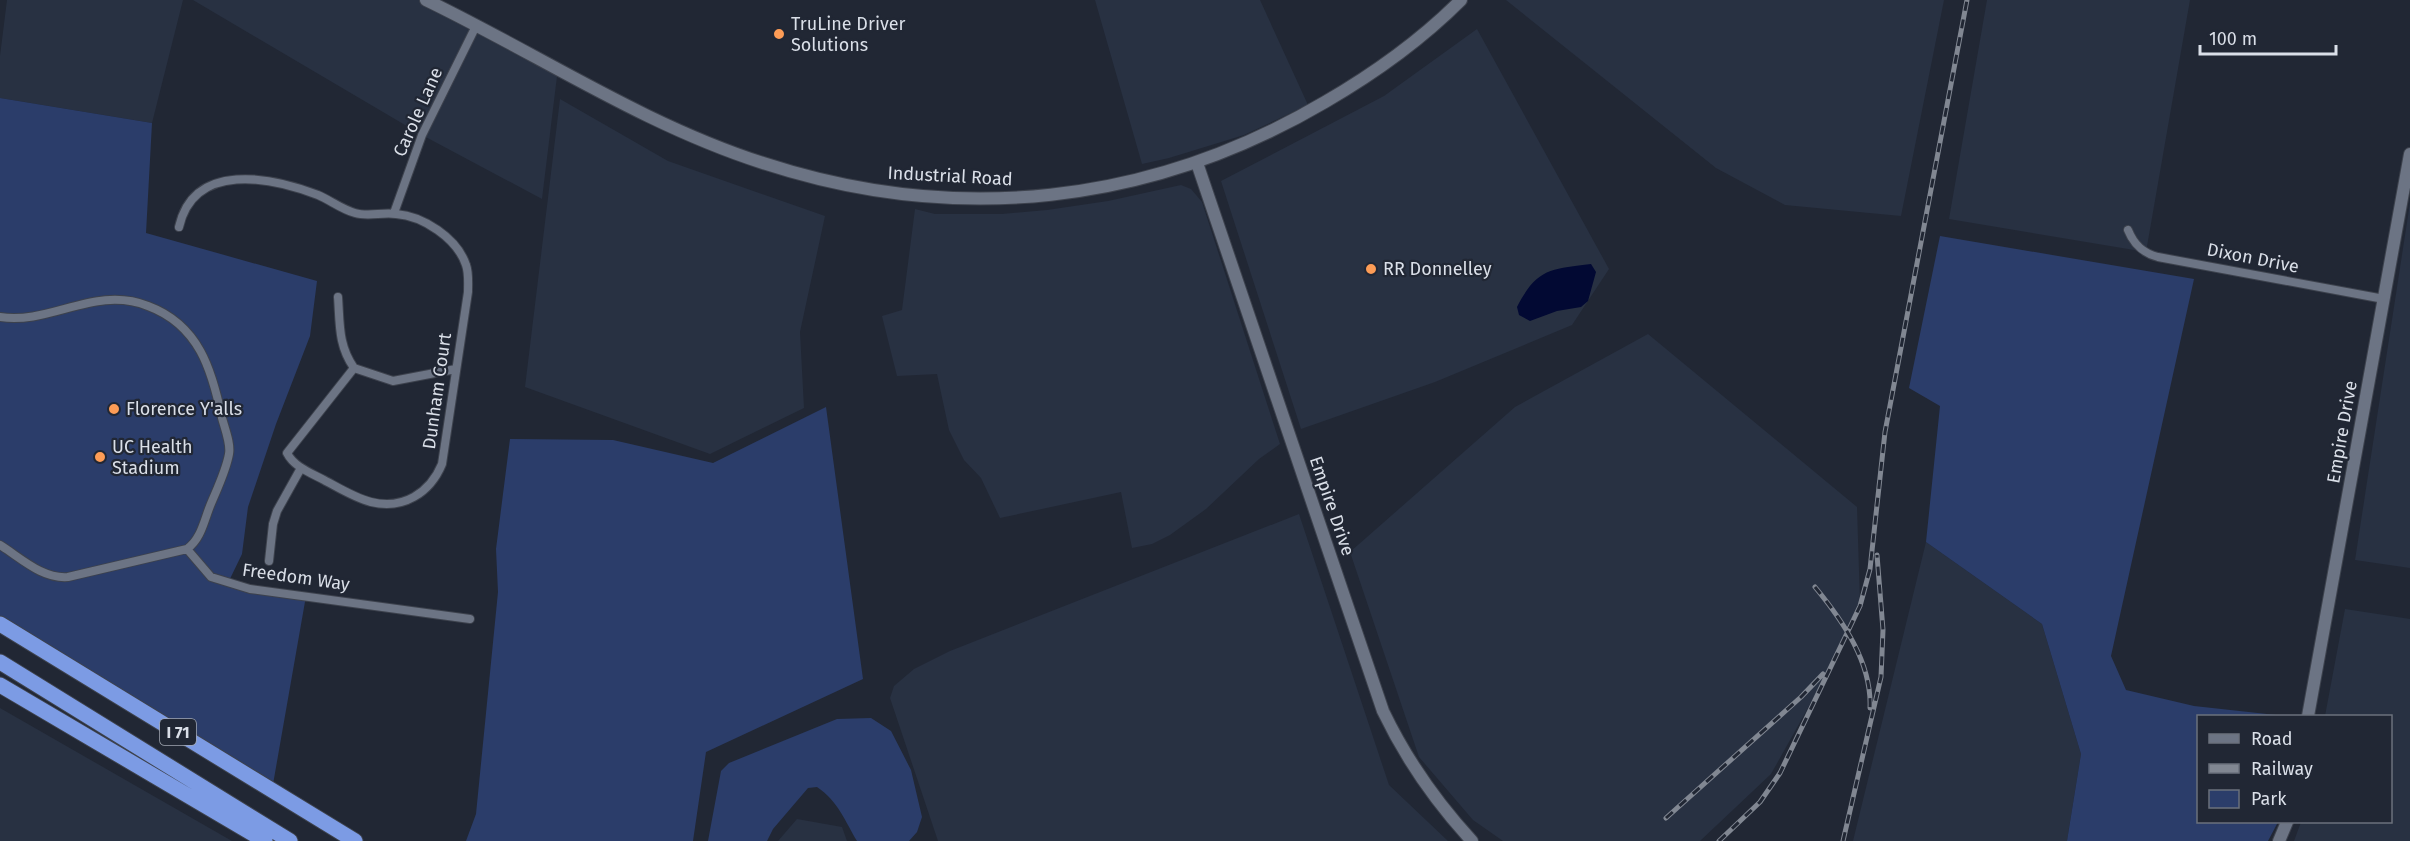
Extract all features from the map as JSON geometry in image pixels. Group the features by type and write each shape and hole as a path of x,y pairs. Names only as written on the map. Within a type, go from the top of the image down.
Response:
{"highway":[{"name":"I 71","path":"0,624 355,841"},
{"name":"I 71","path":"0,663 290,841"},
{"path":"0,685 265,841"}],"street":[{"name":"Industrial Road","path":"426,0 682,132 761,163 837,183 888,192 948,198 1019,198 1070,193 1120,184 1197,163 1275,130 1349,89 1395,59 1461,0"},
{"name":"Carole Lane","path":"394,213 422,135 476,26"},
{"name":"Empire Drive","path":"2308,715 2410,154"},
{"name":"Empire Drive","path":"1197,163 1383,711 1396,739 1418,774 1472,841"},
{"path":"179,226 187,206 195,196 213,184 226,180 248,179 285,184 320,196 356,214 394,213"},
{"name":"Dunham Court","path":"301,468 372,502 399,502 422,493 431,485 442,464 468,292 467,266 458,250 439,231 409,216 394,213"},
{"name":"Dixon Drive","path":"2128,230 2141,249 2158,257 2384,299"},
{"path":"338,297 340,337 344,353 354,368 393,381 456,369"},
{"path":"0,317 27,317 101,299 125,300 149,306 174,320 191,336 204,356 213,378 230,451 198,536 187,549 57,578 41,572 0,545"},
{"path":"269,561 273,524 277,511 301,468 290,459 288,449 354,368"},
{"name":"Freedom Way","path":"187,549 211,577 250,589 470,619"},
{"path":"2279,841 2287,823"}],"shaded area":[{"path":"7,0 183,0 152,123 0,98 0,56"},
{"path":"193,0 427,0 558,68 542,199 422,135"},
{"path":"1095,0 1260,0 1308,105 1244,135 1142,164"},
{"path":"1506,0 1944,0 1901,216 1785,205 1716,168"},
{"path":"1987,0 2190,0 2146,252 1949,219"},
{"path":"1477,29 1609,269 1572,325 1435,382 1301,429 1221,181 1384,96"},
{"path":"560,99 668,161 825,216 800,332 804,408 710,454 525,387"},
{"path":"1181,185 1191,189 1202,202 1280,444 1259,459 1206,509 1170,535 1152,544 1132,548 1121,492 1000,518 981,478 964,460 949,430 937,374 897,376 882,316 902,310 915,209 935,214 1002,214 1047,210 1108,201"},
{"path":"2410,203 2410,568 2355,560"},
{"path":"1591,264 1596,272 1588,301 1581,307 1557,311 1530,321 1519,315 1517,307 1524,294 1546,273 1565,267"},
{"path":"1648,334 1857,507 1860,603 1817,692 1771,774 1700,841 1503,841 1473,820 1419,757 1350,552 1515,407"},
{"path":"1299,514 1389,785 1448,841 938,841 890,698 894,686 914,669 950,651"},
{"path":"1926,542 2042,624 2081,754 2067,841 1853,841"},
{"path":"2345,609 2410,619 2410,841 2294,841 2301,823 2392,823 2392,715 2325,715"},
{"path":"0,708 232,841 0,841"},
{"path":"797,819 842,827 847,841 778,841"}],"green space":[{"name":"UC Health Stadium","path":"0,98 152,123 146,233 317,281 310,336 276,424 248,507 242,554 228,583 306,596 272,790 0,624"},
{"path":"1940,236 2194,279 2111,656 2126,690 2194,706 2276,715 2197,715 2197,823 2277,823 2268,841 2067,841 2081,754 2042,624 1926,542 1940,406 1909,388"},
{"path":"826,407 863,679 706,752 693,841 466,841 476,814 498,592 496,549 510,439 613,440 713,463"},
{"path":"871,718 891,731 911,770 922,817 917,832 909,841 857,841 836,805 817,787 808,788 773,829 767,841 708,841 721,771 729,763 837,719"}],"railway":[{"path":"1719,841 1760,802 1780,773 1860,606 1870,569 1885,432 1967,0"},
{"path":"1843,841 1881,677 1883,630 1877,555"},
{"path":"1815,587 1836,614 1854,643 1866,675 1870,708"},
{"path":"1666,818 1801,697 1823,674"}],"place":[{"name":"TruLine Driver Solutions","path":"779,34"},
{"name":"RR Donnelley","path":"1371,269"},
{"name":"Florence Y'alls","path":"114,409"},
{"name":"UC Health Stadium","path":"100,457"}]}
